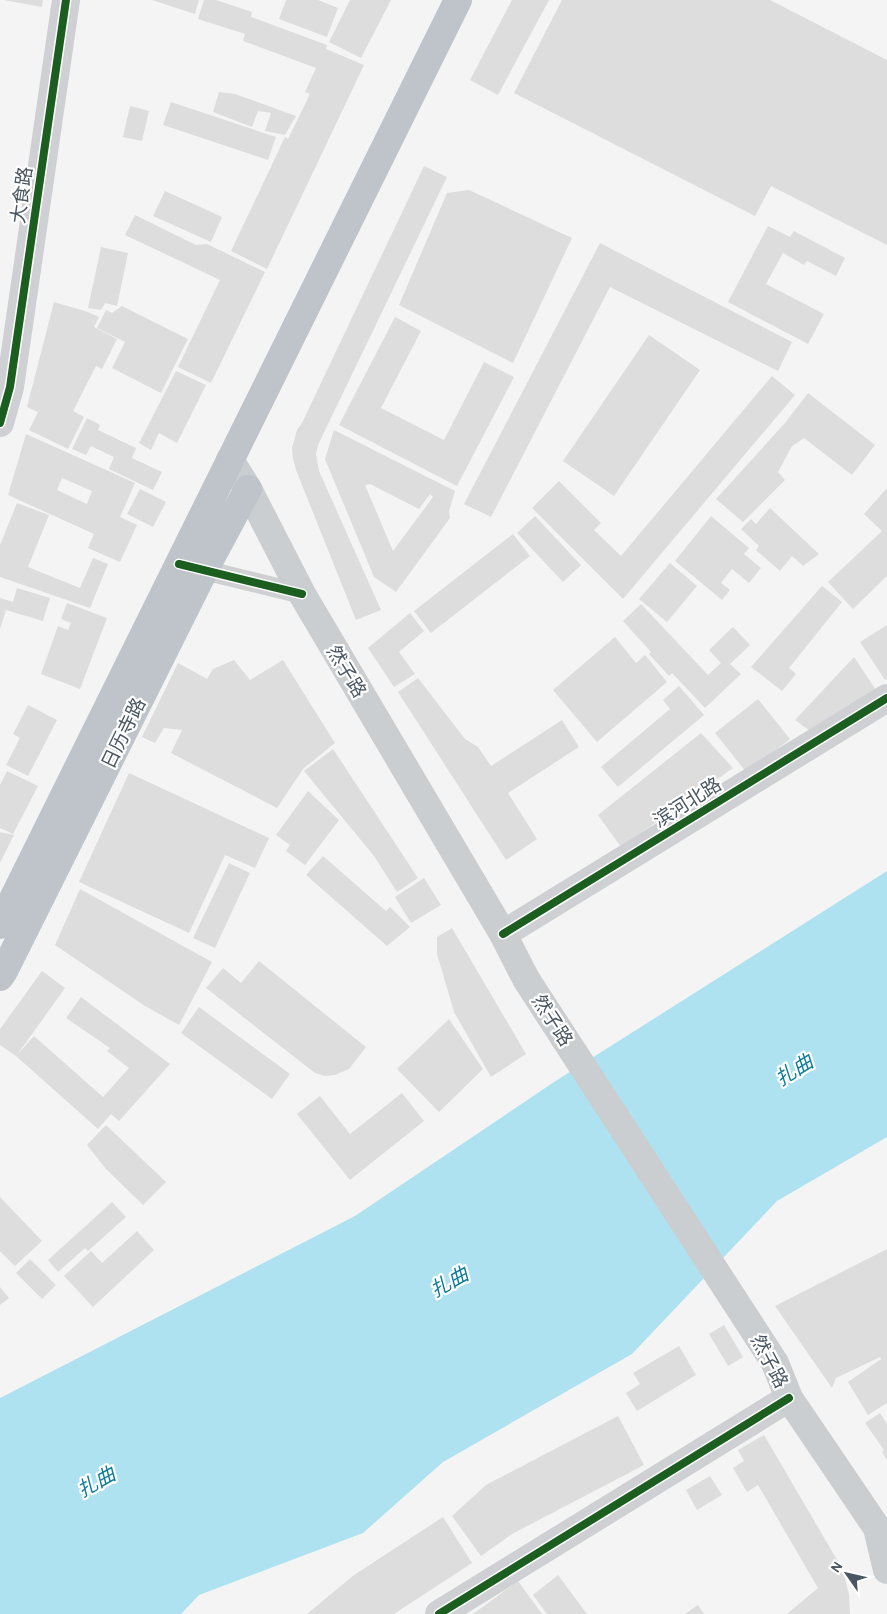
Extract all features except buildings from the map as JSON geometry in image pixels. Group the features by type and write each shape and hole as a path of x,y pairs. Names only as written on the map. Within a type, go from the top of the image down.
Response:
{"highway":[{"name":"日历寺路","path":"0,977 192,568 230,460 458,0"},
{"name":"日历寺路","path":"0,925 192,568 248,490"}],"main road":[{"name":"然子路","path":"230,460 248,490 302,594 504,934 526,979 775,1363 789,1398 877,1528 887,1570"}],"street":[{"name":"大食路","path":"0,423 11,378 66,0"},
{"path":"192,568 302,594"},
{"name":"滨河北路","path":"504,934 887,698"},
{"path":"439,1614 789,1398"}],"water":[{"name":"扎曲","path":"887,871 887,1137 777,1201 632,1354 443,1462 363,1533 199,1595 181,1614 0,1614 0,1398 355,1216 554,1082"}],"cycle path":[{"path":"0,423 10,387 66,0"},
{"path":"179,564 302,594"},
{"path":"503,934 887,698"},
{"path":"439,1614 789,1398"}]}
